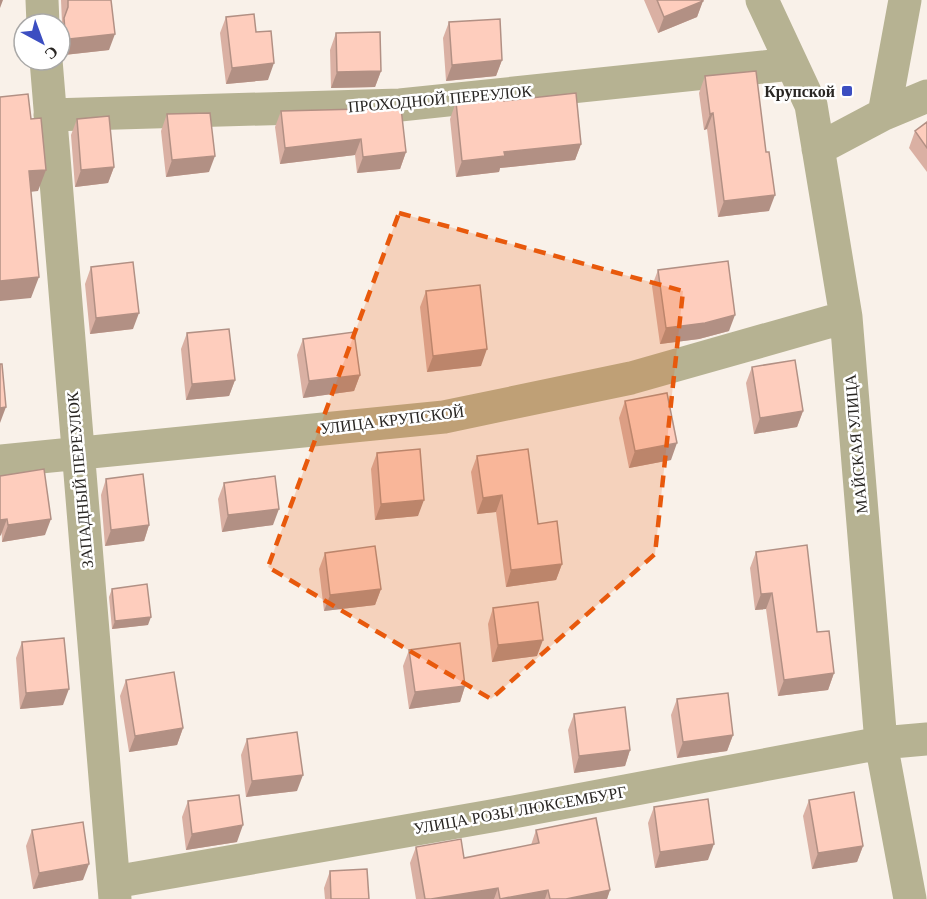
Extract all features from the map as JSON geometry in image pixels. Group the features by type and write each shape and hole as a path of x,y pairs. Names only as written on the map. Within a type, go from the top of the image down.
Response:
{"street":[{"name":"МАЙСКАЯ УЛИЦА","path":"762,0 811,105 846,317 881,743 910,899"},
{"path":"885,114 905,0"},
{"name":"ПРОХОДНОЙ ПЕРЕУЛОК","path":"50,115 400,105 792,64"},
{"name":"ЗАПАДНЫЙ ПЕРЕУЛОК","path":"47,72 114,890"},
{"path":"818,149 885,114 927,96"},
{"name":"УЛИЦА КРУПСКОЙ","path":"0,461 444,417 631,378 846,317"},
{"name":"УЛИЦА РОЗЫ ЛЮКСЕМБУРГ","path":"114,890 881,743 927,739"}],"highlighted area":[{"path":"399,213 683,291 655,554 491,699 268,567"}],"building":[{"path":"68,0 111,0 115,34 72,39 72,12 66,12"},
{"path":"657,0 703,0 703,1 664,17"},
{"path":"254,14 256,32 271,31 274,63 232,68 226,17"},
{"path":"500,19 502,60 452,65 449,22"},
{"path":"380,32 381,71 337,72 336,33"},
{"path":"756,71 766,152 769,152 775,195 724,201 713,113 710,114 705,76"},
{"path":"576,93 581,144 504,152 505,156 462,161 456,102 504,97 504,101"},
{"path":"28,94 31,119 41,118 46,170 29,171 39,277 0,281 0,97"},
{"path":"401,108 406,152 363,157 361,139 285,148 281,111"},
{"path":"210,113 215,156 172,160 167,114"},
{"path":"109,116 114,167 81,170 77,119"},
{"path":"927,122 927,148 915,131"},
{"path":"728,261 735,315 705,323 666,328 658,270"},
{"path":"133,262 139,313 96,318 91,267"},
{"path":"480,285 487,349 433,356 426,291"},
{"path":"229,329 235,380 192,384 187,333"},
{"path":"354,332 360,375 309,381 303,339"},
{"path":"795,360 803,411 760,418 752,367"},
{"path":"0,364 2,364 6,407 0,408"},
{"path":"667,393 677,443 635,451 625,401"},
{"path":"420,449 424,500 381,504 377,453"},
{"path":"528,449 538,524 557,521 562,564 511,570 502,495 483,498 477,456"},
{"path":"44,469 51,519 8,525 7,519 0,520 0,476"},
{"path":"143,474 149,525 111,530 106,479"},
{"path":"275,476 279,509 228,515 224,483"},
{"path":"807,545 817,632 829,631 834,673 784,680 772,593 761,594 756,552"},
{"path":"375,546 381,589 330,595 325,553"},
{"path":"147,584 151,617 115,621 112,589"},
{"path":"538,602 543,640 498,645 493,608"},
{"path":"64,638 69,689 26,693 22,642"},
{"path":"460,643 465,686 415,692 409,650"},
{"path":"174,672 183,728 135,736 126,680"},
{"path":"728,693 733,735 683,742 677,699"},
{"path":"625,707 630,750 579,756 574,714"},
{"path":"297,732 303,775 252,781 247,739"},
{"path":"854,792 863,846 818,853 809,800"},
{"path":"239,795 243,825 192,834 188,801"},
{"path":"708,799 714,844 660,852 654,807"},
{"path":"596,818 610,890 566,899 550,899 548,890 500,899 498,888 425,899 416,847 461,839 464,858 539,843 536,830"},
{"path":"83,822 89,864 39,873 32,830"},
{"path":"367,869 369,899 331,899 330,871"}],"place":[{"name":"Крупской","path":"847,91"}]}
